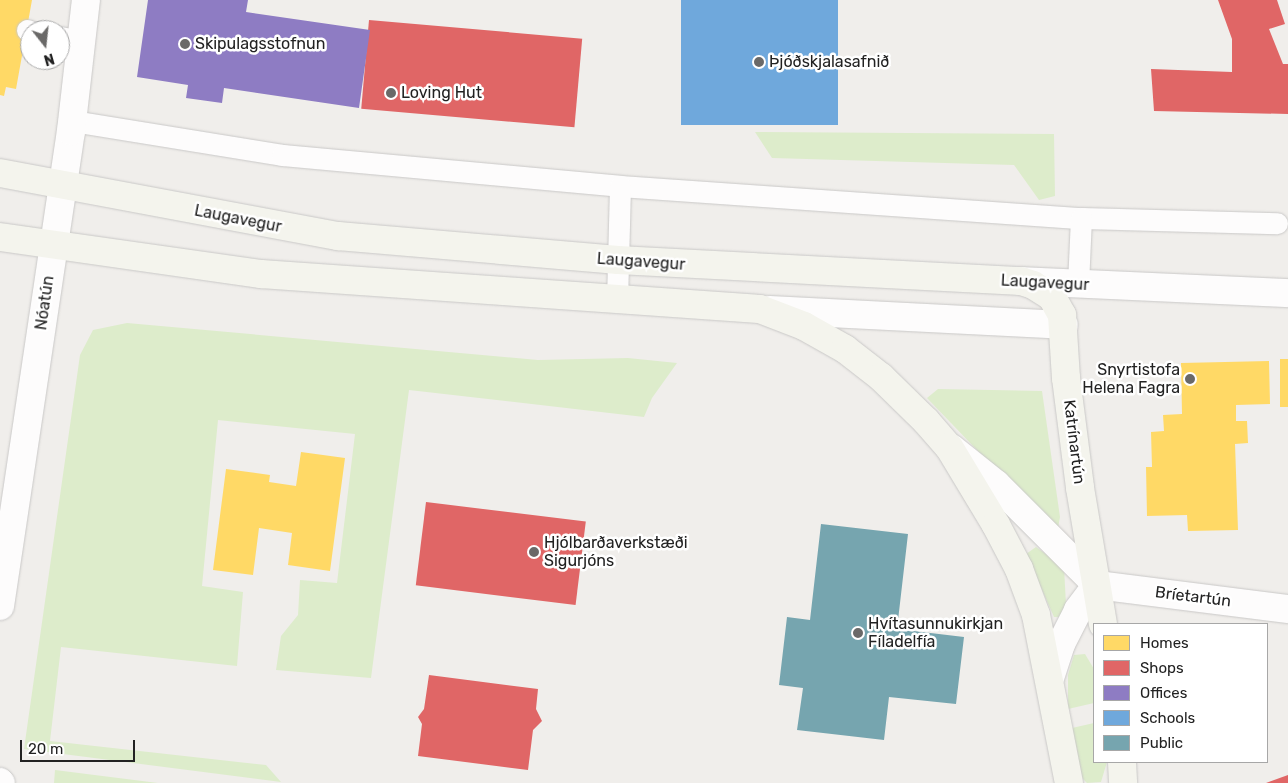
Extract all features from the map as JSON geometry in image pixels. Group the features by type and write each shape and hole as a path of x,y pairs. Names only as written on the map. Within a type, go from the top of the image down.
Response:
{"main road":[{"name":"Laugavegur","path":"0,173 338,236 618,260 1021,281"},
{"path":"0,237 261,274 617,301 760,309 804,326 845,348 881,377 949,447 1019,569 1036,615 1050,678 1055,722 1069,783"},
{"name":"Katrínartún","path":"1021,281 1052,297 1064,325 1066,378 1080,488 1103,623"},
{"path":"1122,763 1123,783"}],"street":[{"name":"Nóatún","path":"0,606 73,120 71,39 86,0"},
{"name":"Laugavegur","path":"1021,281 1288,293"},
{"path":"760,309 1064,325"},
{"path":"949,447 996,484 1097,585 1069,627 1050,678"},
{"name":"Bríetartún","path":"1097,585 1288,609"}],"lane":[{"path":"73,120 282,155 620,186 1081,218 1277,223"},
{"path":"617,301 620,186"},
{"path":"1078,284 1081,218"}],"green space":[{"path":"755,132 1054,134 1055,196 1039,200 1014,165 772,158"},
{"path":"127,323 538,360 628,358 677,363 652,398 644,417 409,390 371,678 276,670 281,636 298,615 300,580 337,583 355,434 218,420 202,586 243,592 237,666 61,647 50,741 266,765 281,782 24,749 80,355 93,330"},
{"path":"938,389 1042,391 1060,517 1058,528 1048,524 927,398"},
{"path":"1036,547 1064,567 1066,605 1062,617 1054,617 1026,554"},
{"path":"1085,654 1093,667 1093,703 1068,709 1068,675 1074,655"},
{"path":"1093,723 1093,763 1107,763 1101,782 1087,783 1081,777 1072,728"},
{"path":"55,770 158,783 54,783"}],"building: Homes":[{"path":"0,0 32,0 28,20 20,20 20,67 16,89 6,87 4,96 0,95"},
{"path":"1280,359 1288,359 1288,407 1280,407"},
{"path":"1269,361 1270,404 1236,405 1236,421 1247,421 1248,443 1235,444 1238,530 1188,531 1187,515 1147,516 1146,467 1152,467 1151,432 1164,431 1163,415 1182,414 1181,363"},
{"path":"301,452 345,458 330,571 288,565 292,533 259,528 253,575 213,570 226,469 270,475 269,482 296,486"}],"building: Shops":[{"path":"1218,0 1277,0 1285,24 1269,29 1283,64 1288,64 1288,114 1154,111 1151,69 1232,72 1232,39"},
{"path":"369,20 582,39 574,127 361,109"},
{"path":"426,502 586,522 576,605 416,585"},
{"path":"429,675 538,689 536,709 542,721 533,730 528,770 418,756 422,724 418,717 424,709"},
{"path":"1288,775 1288,783 1266,783"}],"building: Offices":[{"path":"148,0 248,0 246,12 370,30 359,108 224,88 222,103 186,98 188,85 137,77"}],"building: Schools":[{"name":"Þjóðskjalasafnið","path":"681,0 838,0 838,125 681,125"}],"building: Public":[{"name":"Hvítasunnukirkjan Fíladelfía","path":"821,524 908,534 897,629 964,637 956,704 889,697 884,740 797,730 803,688 779,685 787,617 810,620"}],"place":[{"name":"Skipulagsstofnun","path":"185,44"},
{"name":"Þjóðskjalasafnið","path":"759,62"},
{"name":"Loving Hut","path":"391,93"},
{"name":"Snyrtistofa Helena Fagra","path":"1190,379"},
{"name":"Hjólbarðaverkstæði Sigurjóns","path":"534,552"},
{"name":"Hvítasunnukirkjan Fíladelfía","path":"858,633"}]}
